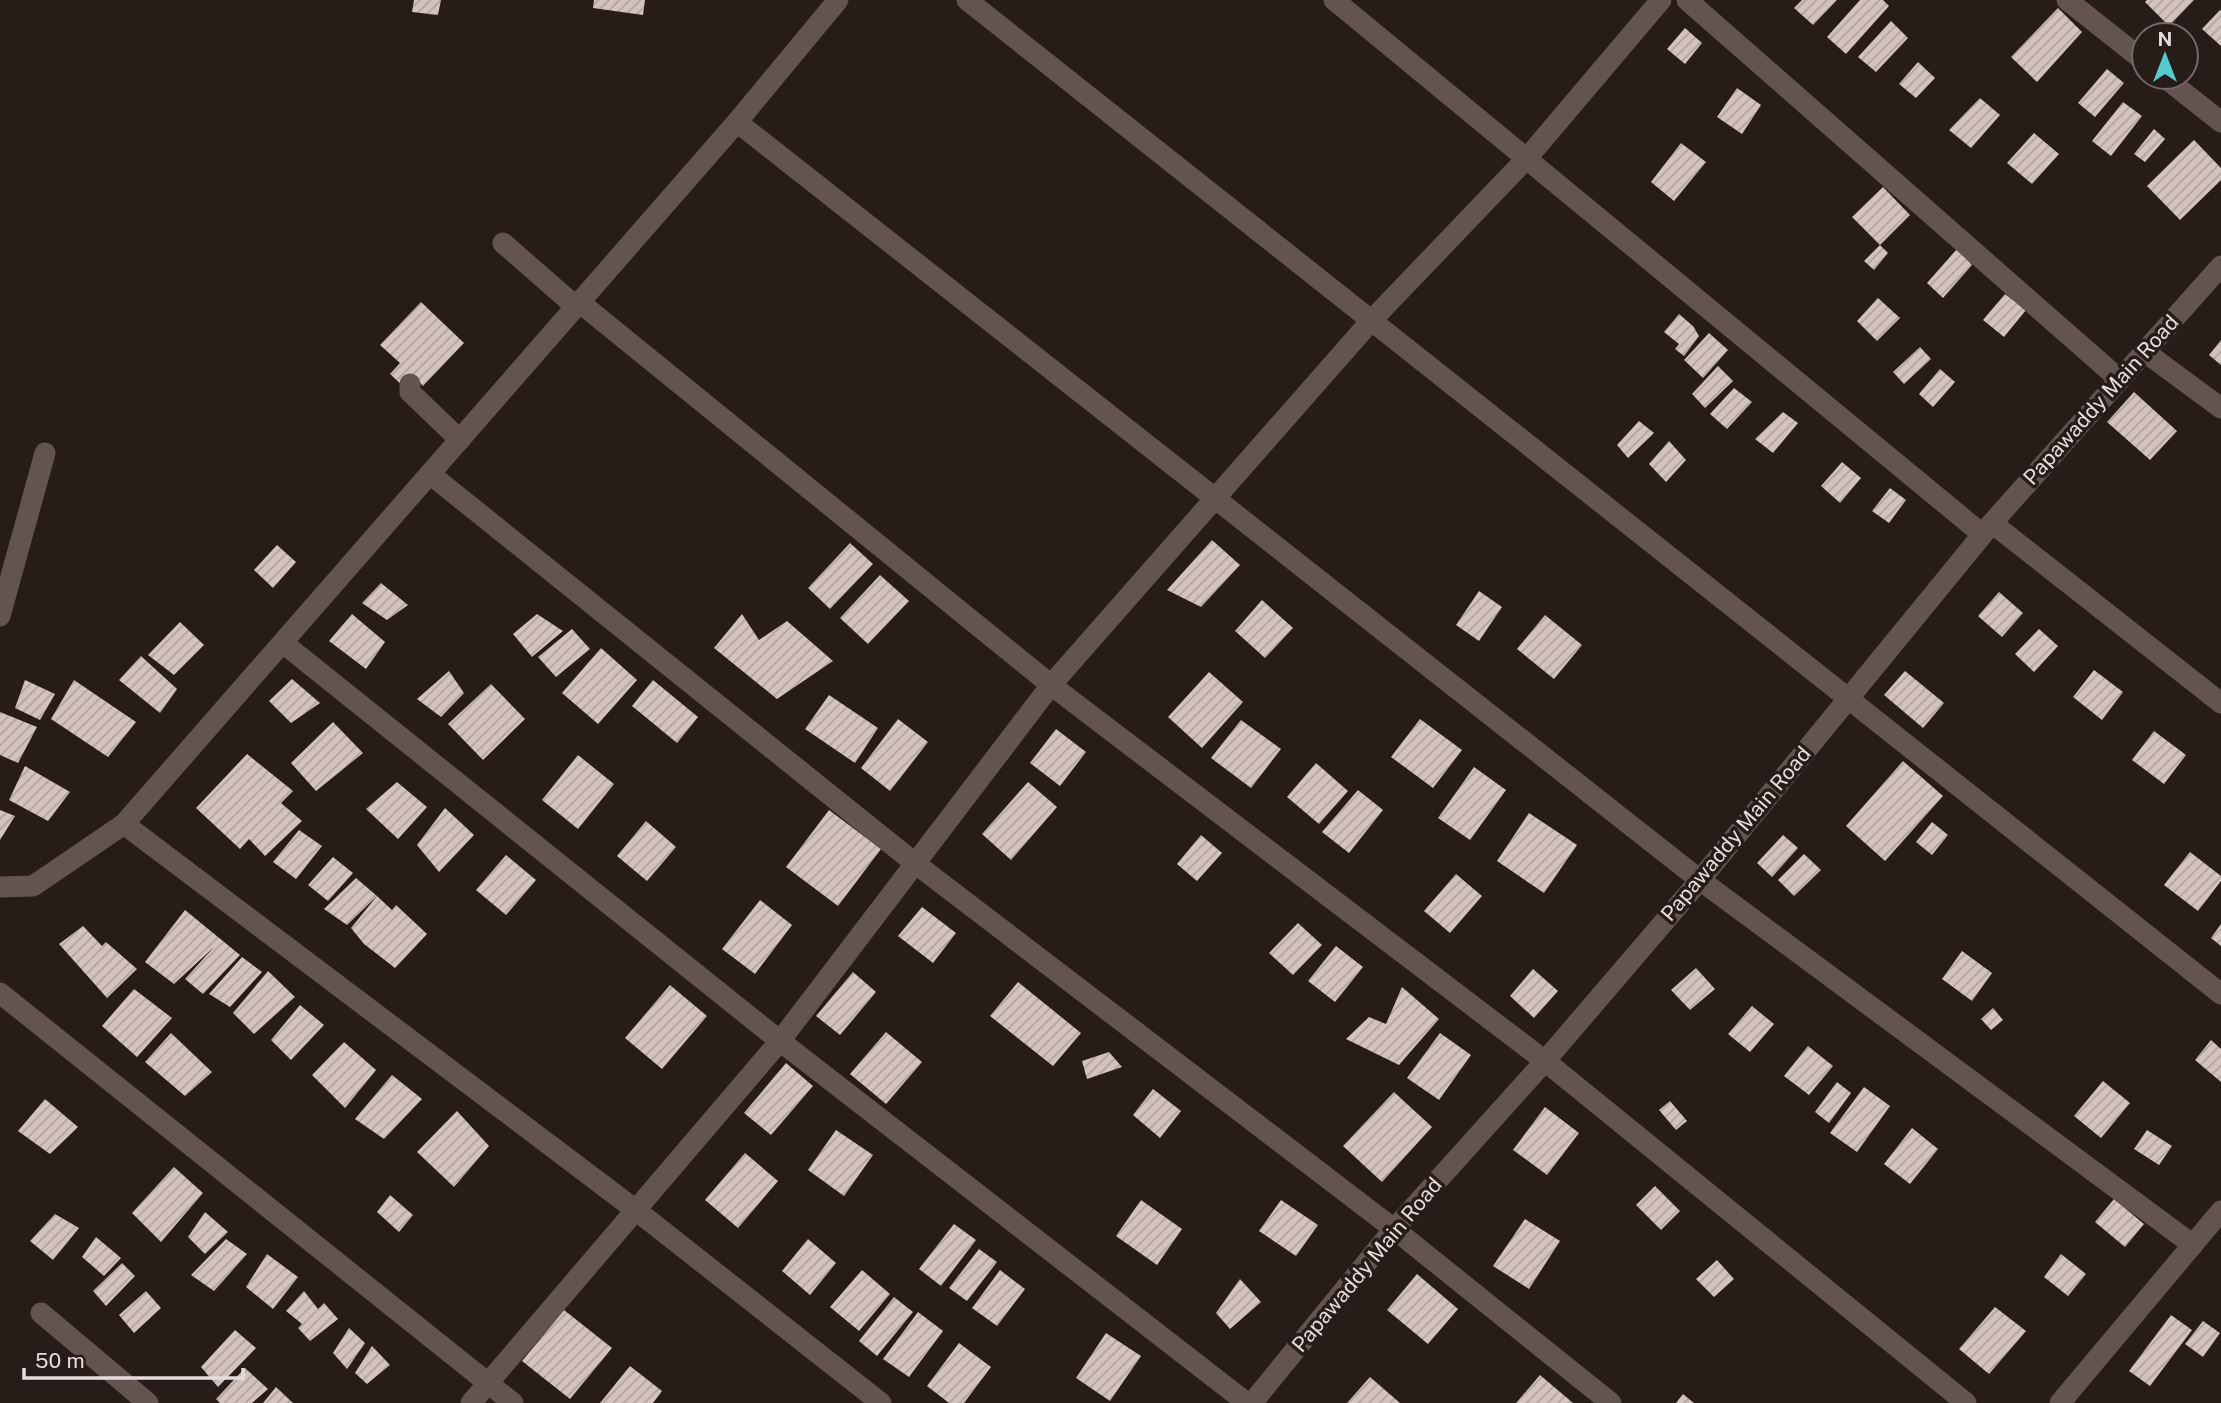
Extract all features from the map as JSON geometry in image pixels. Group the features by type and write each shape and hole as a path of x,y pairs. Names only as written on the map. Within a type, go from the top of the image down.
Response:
{"street":[{"path":"0,887 33,886 124,824 460,440 576,303 737,122 838,0"},
{"path":"967,0 2221,994"},
{"path":"1334,0 1987,529 2221,703"},
{"path":"471,1403 490,1384 780,1041 1051,685 1370,322 1528,157 1661,0"},
{"path":"1687,0 2119,379"},
{"path":"2067,0 2130,50"},
{"path":"2182,91 2221,122"},
{"path":"737,122 1700,880 2193,1245"},
{"path":"503,243 1051,685 1545,1061 1965,1403"},
{"name":"Papawaddy Main Road","path":"1250,1403 1394,1229 1545,1061 1700,880 1987,529 2221,266"},
{"path":"2145,352 2221,408"},
{"path":"410,384 410,392 460,440"},
{"path":"0,616 45,453"},
{"path":"430,474 916,864 1394,1229 1611,1403"},
{"path":"283,643 780,1041 1250,1403"},
{"path":"124,824 637,1210 881,1403"},
{"path":"0,993 513,1403"},
{"path":"2060,1403 2221,1211"},
{"path":"41,1313 148,1403"}],"building":[{"path":"414,0 441,0 438,15 412,12"},
{"path":"594,0 645,0 643,15 593,8"},
{"path":"1802,0 1837,0 1813,25 1794,8"},
{"path":"1860,0 1883,0 1889,6 1846,54 1827,37"},
{"path":"2194,0 2174,21 2164,21 2145,2"},
{"path":"2058,8 2082,32 2037,82 2011,57"},
{"path":"2221,11 2221,46 2202,29"},
{"path":"1891,21 1908,38 1876,72 1858,57"},
{"path":"1685,28 1702,43 1685,64 1667,49"},
{"path":"1918,62 1935,78 1916,98 1899,84"},
{"path":"2107,69 2124,83 2095,117 2078,103"},
{"path":"1737,88 1761,105 1742,134 1717,117"},
{"path":"1980,98 2000,115 1971,148 1949,130"},
{"path":"2123,102 2142,116 2111,156 2092,141"},
{"path":"2154,129 2165,139 2145,162 2134,154"},
{"path":"2034,133 2059,154 2032,184 2007,163"},
{"path":"2194,140 2221,168 2221,180 2180,220 2147,186"},
{"path":"1681,143 1706,162 1674,201 1651,182"},
{"path":"1883,187 1910,215 1880,245 1852,217"},
{"path":"1880,245 1888,253 1874,270 1864,261"},
{"path":"1957,249 1972,265 1943,298 1927,283"},
{"path":"2005,294 2026,310 2004,337 1983,320"},
{"path":"1878,298 1900,318 1877,341 1857,321"},
{"path":"421,302 464,343 423,386 414,376 404,387 390,374 400,363 380,345"},
{"path":"1679,314 1693,326 1699,336 1684,356 1675,349 1679,344 1664,332"},
{"path":"1709,333 1728,350 1703,378 1684,360"},
{"path":"2221,340 2221,365 2209,355"},
{"path":"1920,347 1931,359 1904,384 1893,372"},
{"path":"1718,366 1733,381 1705,408 1692,394"},
{"path":"1940,369 1955,382 1933,407 1919,394"},
{"path":"1734,388 1752,402 1727,429 1710,414"},
{"path":"2134,392 2177,431 2150,460 2107,422"},
{"path":"1783,412 1798,423 1773,453 1755,439"},
{"path":"1639,421 1654,433 1628,458 1617,445"},
{"path":"1669,441 1686,460 1666,482 1649,464"},
{"path":"1842,462 1861,478 1840,503 1821,486"},
{"path":"1890,488 1906,500 1889,523 1872,511"},
{"path":"1212,540 1240,565 1201,607 1167,590"},
{"path":"850,543 873,564 830,609 808,588"},
{"path":"277,545 296,562 273,588 254,570"},
{"path":"880,575 909,601 868,644 840,618"},
{"path":"381,583 408,605 387,620 362,603"},
{"path":"1479,591 1502,607 1479,641 1456,625"},
{"path":"1999,592 2023,613 2002,637 1978,616"},
{"path":"1262,600 1293,628 1265,658 1235,631"},
{"path":"352,614 385,642 366,669 329,641"},
{"path":"537,614 563,631 532,657 513,634"},
{"path":"742,614 759,640 787,621 833,661 777,699 714,648"},
{"path":"1545,615 1582,645 1554,679 1517,649"},
{"path":"180,622 204,645 174,675 148,655"},
{"path":"572,629 590,649 556,677 538,657"},
{"path":"2039,629 2058,646 2034,672 2015,654"},
{"path":"601,648 637,680 598,724 562,693"},
{"path":"141,656 177,689 160,713 119,680"},
{"path":"2094,670 2123,692 2102,720 2073,697"},
{"path":"449,671 464,693 441,717 417,699"},
{"path":"1905,671 1944,703 1923,728 1884,695"},
{"path":"1209,672 1243,702 1202,748 1168,717"},
{"path":"292,679 320,703 291,723 269,701"},
{"path":"25,680 55,694 40,720 15,708"},
{"path":"74,680 136,722 108,757 51,719"},
{"path":"653,680 698,717 677,743 632,706"},
{"path":"491,684 525,719 483,760 448,724"},
{"path":"829,695 878,728 855,763 805,729"},
{"path":"0,712 37,727 18,763 0,755"},
{"path":"898,719 928,742 890,791 861,768"},
{"path":"1420,719 1462,750 1433,788 1391,757"},
{"path":"1241,720 1281,749 1251,788 1211,758"},
{"path":"333,722 363,753 316,791 291,763"},
{"path":"1056,729 1086,752 1060,786 1030,763"},
{"path":"2154,731 2186,755 2164,784 2132,760"},
{"path":"247,754 293,791 281,803 302,821 265,856 249,839 240,849 196,808"},
{"path":"578,755 614,784 578,829 542,800"},
{"path":"1903,761 1943,796 1885,861 1846,826"},
{"path":"1316,763 1348,791 1319,824 1287,797"},
{"path":"25,766 70,792 48,821 9,800"},
{"path":"1474,767 1506,790 1470,840 1438,818"},
{"path":"397,782 427,807 398,839 366,809"},
{"path":"1028,782 1057,807 1011,860 982,834"},
{"path":"1358,790 1383,810 1349,853 1322,832"},
{"path":"445,808 474,835 439,872 417,845"},
{"path":"0,810 15,816 0,840"},
{"path":"829,810 881,849 838,906 786,867"},
{"path":"1529,813 1577,845 1544,893 1497,861"},
{"path":"646,821 676,847 647,881 617,856"},
{"path":"1932,822 1948,835 1932,855 1916,842"},
{"path":"299,830 322,846 296,879 273,862"},
{"path":"1201,835 1222,853 1197,881 1177,864"},
{"path":"1783,835 1798,848 1772,877 1757,863"},
{"path":"2190,852 2221,876 2221,881 2198,911 2164,885"},
{"path":"1804,854 1821,870 1794,896 1778,880"},
{"path":"506,855 536,880 506,915 476,890"},
{"path":"333,857 353,873 328,901 308,885"},
{"path":"1456,874 1482,896 1450,933 1424,911"},
{"path":"356,878 377,896 347,925 324,909"},
{"path":"377,896 392,910 396,905 427,934 395,968 364,944 351,928"},
{"path":"760,900 792,925 755,974 722,949"},
{"path":"922,907 956,933 933,963 898,936"},
{"path":"185,910 240,955 203,994 185,979 214,947 174,984 145,962"},
{"path":"1298,923 1322,945 1293,975 1269,953"},
{"path":"2221,924 2221,946 2211,938"},
{"path":"83,926 102,946 106,942 137,969 107,998 59,944"},
{"path":"1336,946 1363,967 1335,1002 1308,981"},
{"path":"1962,951 1992,973 1972,1001 1942,979"},
{"path":"242,957 262,972 230,1007 209,994"},
{"path":"1696,968 1715,989 1690,1010 1671,990"},
{"path":"1533,969 1558,991 1534,1018 1510,996"},
{"path":"268,971 295,997 254,1034 233,1013"},
{"path":"853,972 876,992 840,1035 816,1016"},
{"path":"1018,982 1081,1033 1053,1066 990,1016"},
{"path":"670,985 707,1016 662,1069 625,1038"},
{"path":"1402,987 1439,1019 1399,1065 1346,1039 1369,1017 1386,1024"},
{"path":"134,989 172,1018 137,1057 102,1026"},
{"path":"300,1005 324,1025 291,1060 271,1040"},
{"path":"1752,1006 1774,1024 1750,1052 1728,1034"},
{"path":"1993,1008 2003,1020 1991,1030 1981,1019"},
{"path":"886,1032 922,1062 886,1104 850,1074"},
{"path":"171,1033 212,1072 185,1096 145,1062"},
{"path":"1440,1033 1471,1055 1439,1100 1407,1078"},
{"path":"2211,1040 2221,1049 2221,1082 2195,1060"},
{"path":"344,1042 376,1070 345,1108 312,1075"},
{"path":"1808,1046 1833,1066 1809,1095 1784,1076"},
{"path":"1109,1052 1122,1067 1087,1079 1082,1061"},
{"path":"786,1063 813,1086 771,1135 744,1113"},
{"path":"392,1075 422,1099 384,1139 355,1119"},
{"path":"2103,1081 2130,1103 2101,1138 2074,1116"},
{"path":"1837,1082 1851,1093 1829,1123 1815,1112"},
{"path":"1864,1087 1890,1106 1857,1152 1830,1133"},
{"path":"1153,1089 1181,1111 1160,1138 1133,1115"},
{"path":"1394,1092 1432,1127 1382,1182 1343,1146"},
{"path":"45,1099 78,1127 50,1154 18,1131"},
{"path":"1670,1101 1687,1121 1676,1130 1659,1110"},
{"path":"1545,1107 1579,1133 1547,1175 1513,1150"},
{"path":"457,1111 489,1146 454,1187 417,1152"},
{"path":"1912,1128 1938,1149 1910,1184 1884,1164"},
{"path":"836,1130 873,1155 844,1196 808,1170"},
{"path":"2147,1130 2172,1146 2159,1165 2134,1149"},
{"path":"745,1153 778,1181 738,1228 705,1200"},
{"path":"174,1167 203,1193 161,1242 132,1213"},
{"path":"1655,1186 1680,1211 1661,1230 1636,1205"},
{"path":"390,1195 413,1215 399,1232 377,1212"},
{"path":"2114,1199 2144,1224 2125,1247 2095,1222"},
{"path":"1141,1200 1182,1229 1157,1265 1116,1236"},
{"path":"1281,1200 1318,1225 1296,1256 1259,1231"},
{"path":"205,1212 228,1232 205,1254 188,1237"},
{"path":"55,1214 79,1228 53,1260 30,1241"},
{"path":"1525,1219 1560,1241 1529,1289 1493,1266"},
{"path":"954,1224 976,1240 941,1286 919,1269"},
{"path":"96,1237 121,1258 104,1276 82,1257"},
{"path":"226,1239 247,1254 214,1291 191,1275"},
{"path":"808,1239 836,1263 810,1295 782,1271"},
{"path":"979,1249 997,1262 967,1301 949,1288"},
{"path":"267,1254 298,1277 273,1309 246,1287"},
{"path":"2061,1254 2086,1274 2068,1296 2044,1277"},
{"path":"1717,1260 1734,1279 1714,1297 1696,1279"},
{"path":"122,1263 135,1276 106,1306 93,1291"},
{"path":"862,1270 890,1294 859,1331 830,1307"},
{"path":"1000,1270 1025,1289 997,1326 972,1308"},
{"path":"1417,1274 1458,1309 1428,1344 1387,1310"},
{"path":"1240,1279 1261,1302 1230,1329 1216,1313"},
{"path":"146,1291 161,1308 134,1333 119,1315"},
{"path":"304,1291 318,1309 324,1303 338,1319 310,1341 298,1328 302,1324 286,1311"},
{"path":"894,1297 913,1312 877,1356 859,1341"},
{"path":"1995,1307 2026,1331 1989,1374 1959,1349"},
{"path":"564,1310 612,1348 570,1399 522,1361"},
{"path":"918,1312 943,1331 909,1377 883,1359"},
{"path":"2171,1315 2192,1330 2150,1386 2129,1371"},
{"path":"2203,1321 2220,1333 2203,1357 2185,1344"},
{"path":"349,1328 365,1343 347,1369 333,1353"},
{"path":"235,1330 256,1348 218,1387 201,1367"},
{"path":"1106,1333 1141,1356 1110,1401 1076,1378"},
{"path":"959,1343 991,1367 964,1403 949,1403 927,1386"},
{"path":"372,1346 390,1365 367,1384 355,1373"},
{"path":"630,1366 662,1391 653,1403 600,1403"},
{"path":"245,1368 268,1389 252,1403 220,1403 216,1399"},
{"path":"1540,1375 1573,1403 1516,1403"},
{"path":"1370,1377 1400,1403 1347,1403"},
{"path":"276,1387 293,1403 263,1403"},
{"path":"1683,1394 1694,1403 1676,1403"}]}
